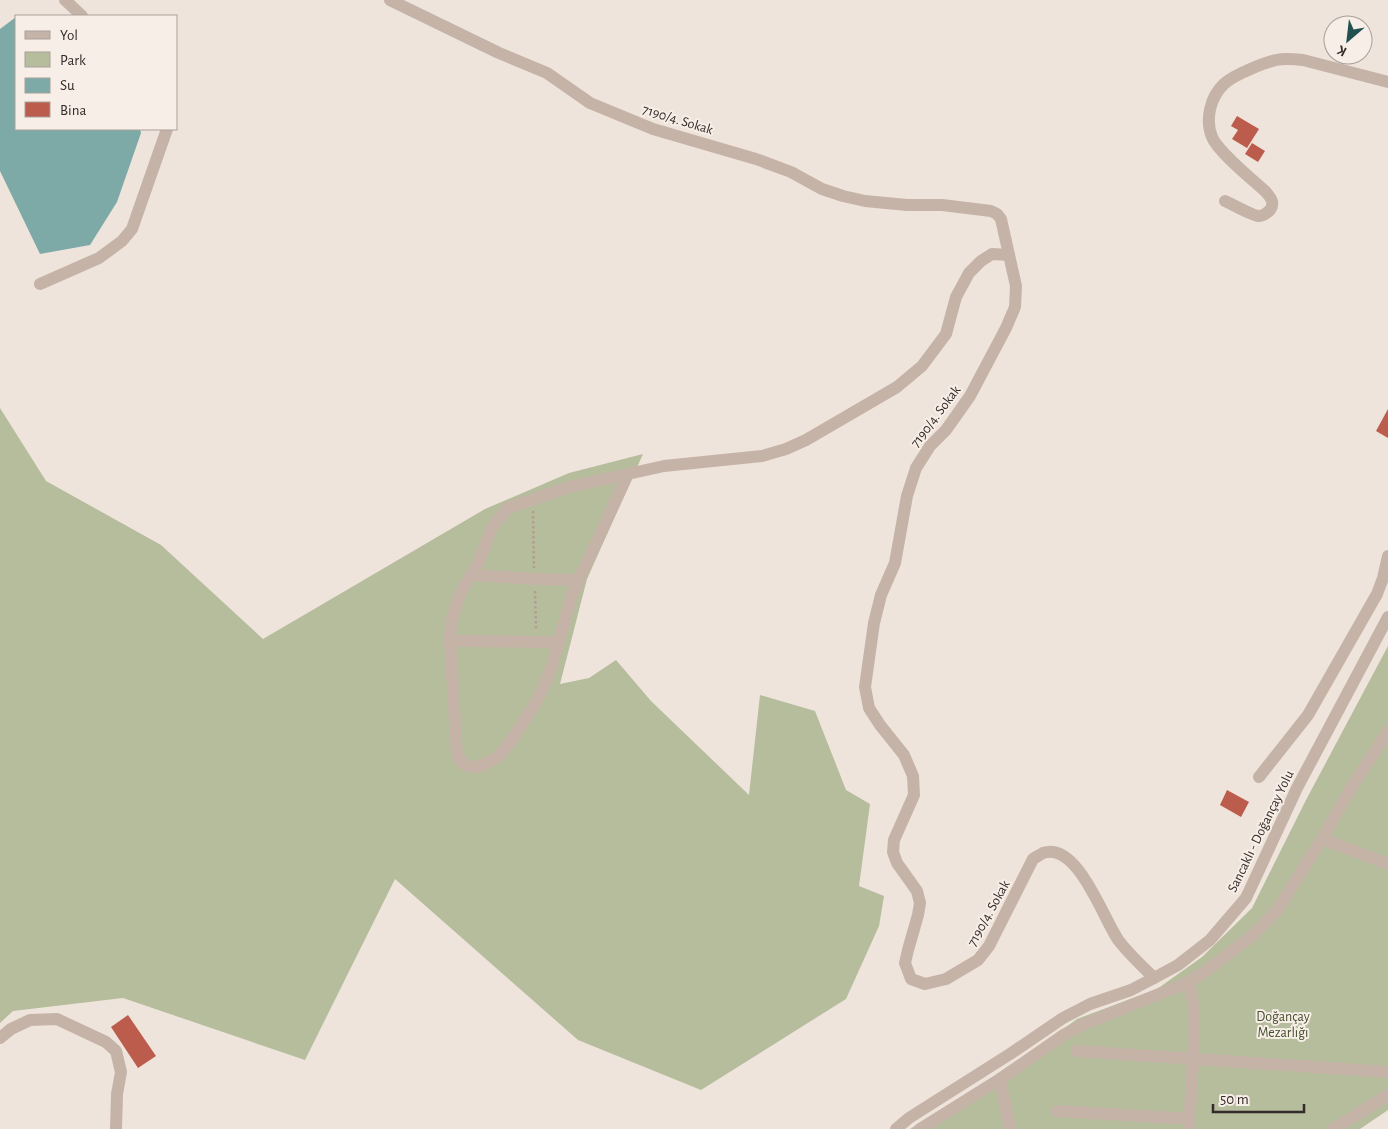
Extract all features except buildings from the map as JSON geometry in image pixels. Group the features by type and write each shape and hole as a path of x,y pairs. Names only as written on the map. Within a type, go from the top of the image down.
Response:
{"street":[{"path":"65,0 81,15"},
{"name":"7190/4. Sokak","path":"390,0 499,53 547,73 590,103 653,129 756,159 790,172 822,189 843,196 865,201 991,211 1001,219 1016,286 1015,308 970,396 946,430 930,446 916,468 907,496 895,563 881,595 874,623 865,687 868,708 904,756 913,776 914,795 894,840 893,852 897,863 917,891 920,903 905,963 911,979 925,984 946,979 978,960 990,946 1033,859 1044,853 1052,852 1063,856 1081,872 1119,940 1154,978"},
{"path":"1225,201 1258,216 1269,212 1272,206 1272,199 1266,192 1223,152 1213,139 1209,127 1209,112 1215,97 1224,84 1260,65 1276,60 1290,59 1303,60 1388,82"},
{"path":"40,284 99,258 122,241 132,229 167,130"},
{"path":"628,474 572,595 552,666 538,699 498,757 479,766 468,766 462,763 457,756 450,640 451,624 461,592 479,562 492,527 508,508 569,487 664,466 762,456 786,449 806,440 897,387 922,366 946,334 956,297 969,273 981,261 992,254 1009,255"},
{"path":"1259,777 1308,715 1377,594 1388,556"},
{"path":"472,575 579,580"},
{"name":"Sancaklı - Doğançay Yolu","path":"896,1129 909,1118 1063,1018 1090,1004 1131,990 1154,978 1178,965 1210,940 1246,898 1297,788 1388,616"},
{"path":"450,640 559,642"},
{"path":"920,1129 1000,1079 1066,1034 1089,1022 1190,982 1253,935 1278,909 1322,839 1351,788 1387,735"},
{"path":"1322,839 1388,864"},
{"path":"1057,1111 1189,1124 1193,1058 1193,1002 1190,982"},
{"path":"0,1038 11,1029 30,1020 56,1019 106,1042 116,1051 121,1072 116,1129"},
{"path":"1077,1050 1388,1072"},
{"path":"1000,1079 1010,1129"},
{"path":"1333,1129 1388,1095"}],"green space":[{"path":"0,408 46,481 161,545 263,639 485,509 569,473 643,454 587,579 560,684 589,678 616,660 651,701 749,795 760,695 815,711 846,790 870,804 859,886 884,896 879,926 846,999 701,1090 578,1040 395,879 305,1060 123,998 13,1011 0,1023"},
{"name":"Doğançay Mezarlığı","path":"1388,646 1388,1110 1360,1129 910,1129 1029,1054 1077,1019 1157,989 1202,957 1252,908 1306,800"}],"water":[{"path":"15,18 15,130 140,130 141,133 117,202 90,245 40,254 0,171 0,29"}]}
